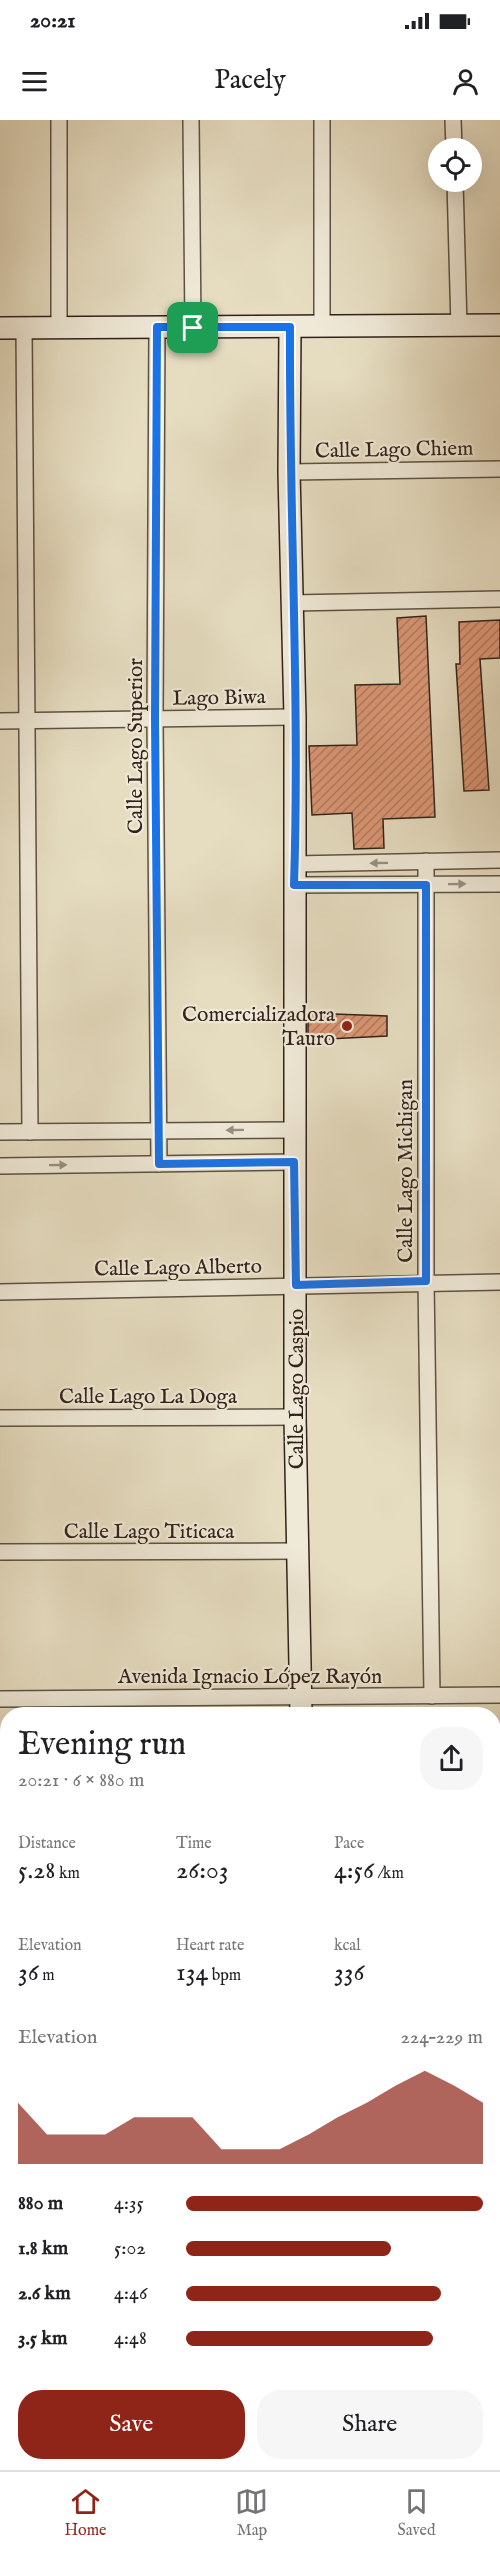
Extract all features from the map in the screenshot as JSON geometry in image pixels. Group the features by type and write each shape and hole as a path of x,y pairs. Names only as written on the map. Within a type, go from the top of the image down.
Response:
{"street":[{"path":"59,120 59,328"},
{"path":"190,120 193,328"},
{"path":"322,120 322,326"},
{"path":"453,120 454,138"},
{"path":"455,192 459,326"},
{"path":"0,328 500,325"},
{"name":"Calle Lago Superior","path":"157,327 155,719 159,1164"},
{"name":"Calle Lago Caspio","path":"290,327 289,472 295,717 293,1130 296,1285 295,1417 300,1705"},
{"path":"24,328 30,1132"},
{"name":"Calle Lago Chiem","path":"289,472 500,468"},
{"path":"292,603 500,599"},
{"name":"Lago Biwa","path":"0,721 295,717"},
{"path":"497,860 497,884 426,885 294,875 426,861 497,860"},
{"name":"Calle Lago Michigan","path":"426,861 426,1281 432,1696"},
{"path":"0,1132 293,1130"},
{"path":"0,1166 294,1162"},
{"name":"Calle Lago Alberto","path":"0,1292 426,1281 500,1282"},
{"name":"Calle Lago La Doga","path":"0,1418 295,1417"},
{"name":"Calle Lago Titicaca","path":"0,1552 298,1551"},
{"name":"Avenida Ignacio López Rayón","path":"0,1699 300,1705 432,1696 500,1695"}],"building":[{"path":"426,616 435,817 383,819 384,848 354,849 352,813 312,815 309,746 357,745 355,685 400,684 397,618"},
{"path":"500,620 500,658 480,659 489,790 464,791 456,664 460,664 459,622"},
{"name":"Comercializadora Tauro","path":"308,1013 387,1016 387,1036 308,1040"}],"place":[{"name":"Comercializadora Tauro","path":"347,1026"}],"route":[{"path":"157,327 193,328 290,327 289,472 295,717 294,885 426,885 426,1281 296,1285 294,1162 159,1164 155,719 157,327"}]}
